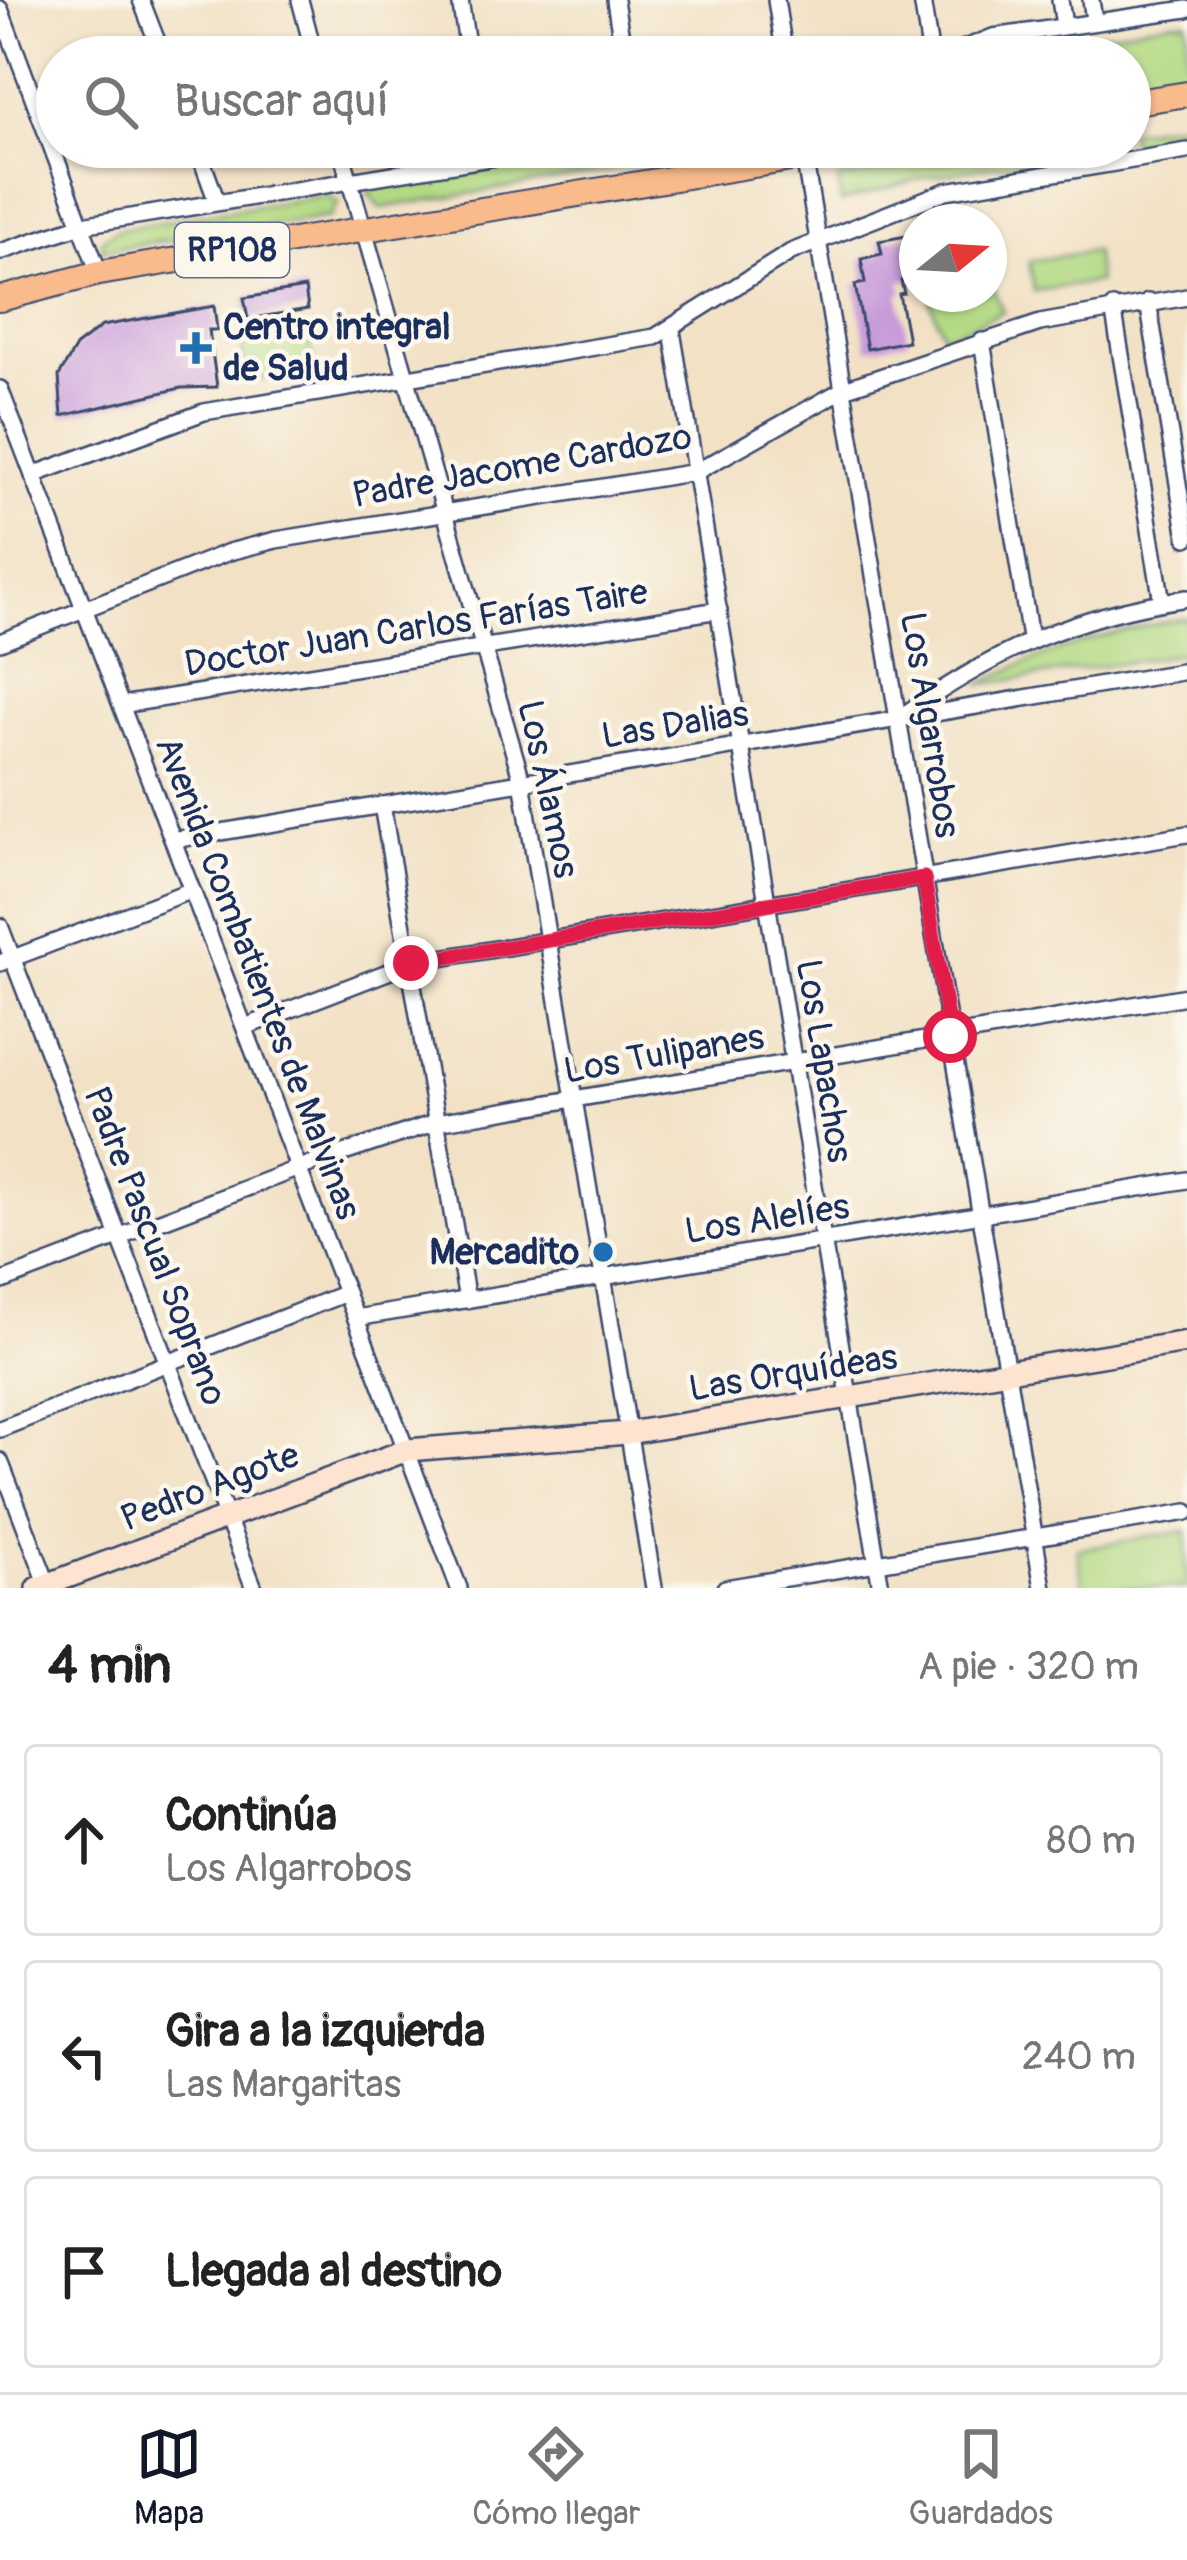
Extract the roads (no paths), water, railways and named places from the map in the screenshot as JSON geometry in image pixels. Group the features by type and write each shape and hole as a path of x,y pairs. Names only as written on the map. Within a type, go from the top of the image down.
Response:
{"main road":[{"path":"1151,100 1187,94"},
{"name":"RP108","path":"0,299 99,273 712,168"}],"street":[{"path":"141,0 155,36"},
{"path":"300,0 309,36"},
{"path":"460,0 466,36"},
{"path":"615,0 621,36"},
{"path":"776,0 781,36"},
{"path":"922,0 928,36"},
{"path":"1060,0 1064,25"},
{"path":"1091,0 1094,20"},
{"path":"0,9 36,104"},
{"path":"999,36 1187,9"},
{"path":"1151,157 1187,151"},
{"path":"60,168 99,273"},
{"path":"205,168 217,202"},
{"name":"Los Álamos","path":"346,168 522,781 654,1588"},
{"path":"0,252 82,225 412,168"},
{"name":"Los Algarrobos","path":"807,168 1043,1588"},
{"path":"33,475 204,412 672,331 820,239 966,186 1080,168"},
{"name":"Padre Jacome Cardozo","path":"0,642 261,544 696,472 844,389 982,341 1113,307 1187,297"},
{"path":"1148,302 1187,538"},
{"path":"1113,307 1162,602"},
{"name":"Los Lapachos","path":"672,331 881,1588"},
{"path":"982,341 1030,638"},
{"name":"Avenida Combatientes de Malvinas","path":"0,389 459,1588"},
{"path":"898,718 971,668 1030,638 1114,610 1187,598"},
{"name":"Doctor Juan Carlos Farías Taire","path":"121,706 719,610"},
{"name":"Las Dalias","path":"173,840 1187,670"},
{"path":"382,805 466,1300"},
{"path":"244,1027 411,963 1187,834"},
{"path":"6,961 192,890"},
{"name":"Padre Pascual Soprano","path":"0,926 6,961 254,1588"},
{"name":"Los Tulipanes","path":"0,1282 299,1168 437,1123 1187,996"},
{"name":"Los Alelíes","path":"356,1318 1187,1180"},
{"path":"0,1429 346,1293"},
{"name":"Las Orquídeas","path":"406,1450 628,1433 1187,1342"},
{"name":"Pedro Agote","path":"45,1587 406,1450"},
{"path":"0,1461 45,1587"},
{"path":"725,1588 1187,1513"}],"place":[{"name":"Centro integral de Salud","path":"196,348"},
{"name":"Mercadito","path":"603,1252"}]}
